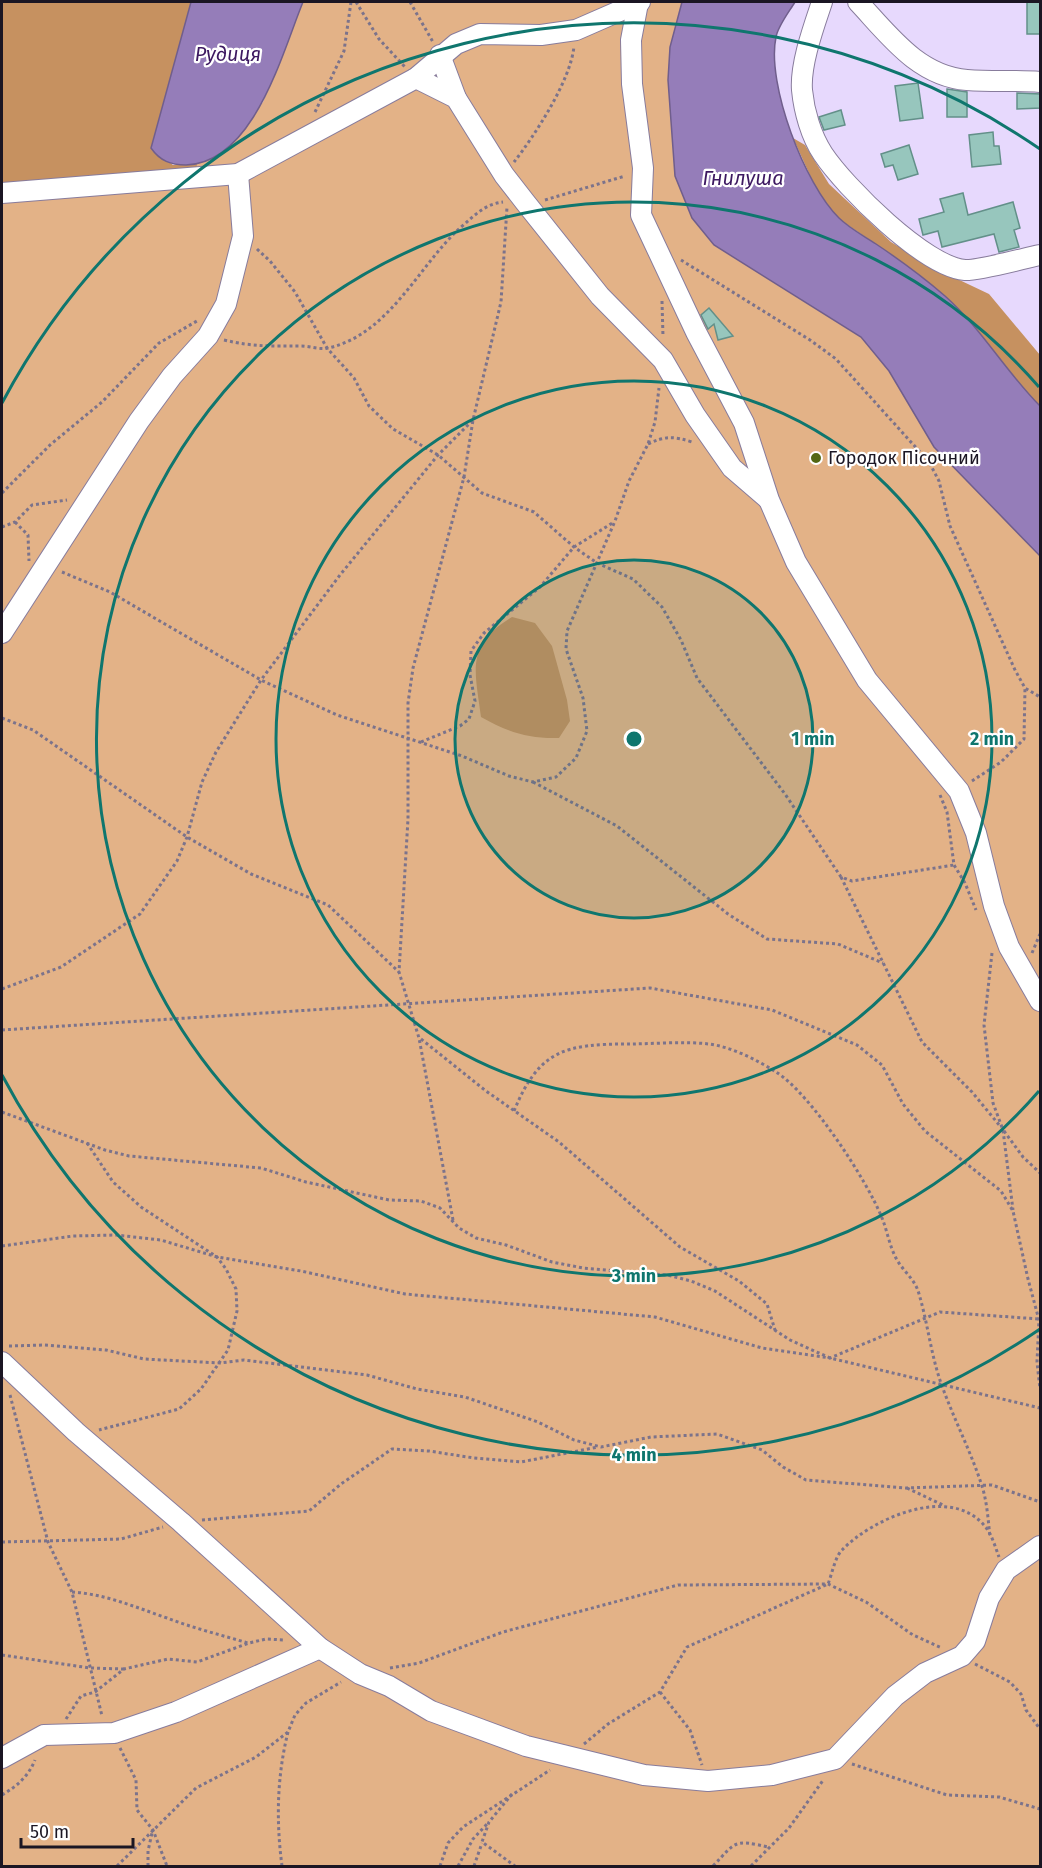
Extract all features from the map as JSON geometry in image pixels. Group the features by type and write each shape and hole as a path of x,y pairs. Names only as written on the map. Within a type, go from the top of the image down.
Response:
{"street":[{"path":"2,193 238,174 304,136 416,78 440,55 456,44 480,34 541,35 576,30 639,2"},
{"path":"639,2 631,40 632,84 643,168 641,215 653,245 744,423 769,500 796,562 867,680 958,791 976,833 994,906 1009,947 1041,1001"},
{"path":"822,2 810,38 802,88 809,126 822,153 842,179 894,230 942,264 966,271 1041,255"},
{"path":"858,2 909,56 938,74 965,80 1041,82"},
{"path":"440,55 456,98 504,175 600,296 663,360 695,415 732,468 769,500"},
{"path":"416,78 456,98"},
{"path":"2,633 44,564 138,421 172,376 208,336 226,304 243,236 238,174"},
{"path":"2,1357 76,1432 181,1522 320,1648 360,1674 389,1686 431,1711 526,1746 644,1775 708,1781 772,1774 835,1760 895,1696 925,1673 962,1656 975,1641 989,1598 1006,1570 1041,1546"},
{"path":"2,1758 44,1735 114,1733 176,1712 320,1648"}],"path":[{"path":"304,136 344,51 351,2"},
{"path":"356,2 379,39 416,78"},
{"path":"411,2 440,55"},
{"path":"504,175 533,138 559,90 574,52 576,30"},
{"path":"525,202 543,201 612,182 643,168"},
{"path":"208,336 257,347 327,348 355,338 382,317 454,234 485,206 507,201 501,302 473,420 464,477 413,668 408,703 408,819 399,972 419,1038 453,1220"},
{"path":"243,236 270,261 295,292 327,348 354,378 369,406 393,429 438,455 482,493 534,512 574,547 597,563 633,579 662,607 681,640 697,678 785,794 841,877 922,1042 972,1092 1023,1157 1041,1173"},
{"path":"653,245 810,340 836,359 929,462 939,481 950,526 1025,688 1024,739 1001,762 958,791 947,812"},
{"path":"533,782 555,777 576,758 587,731 584,698 566,649 567,631 615,521 629,481 648,444 655,422 663,360 662,299"},
{"path":"2,493 50,445 102,402 159,343 226,304"},
{"path":"2,989 62,967 140,914 177,861 187,837 202,782 216,752 261,680 340,575 438,455 473,420"},
{"path":"648,444 662,437 678,437 693,442"},
{"path":"2,527 15,522 33,505 63,502 92,491"},
{"path":"419,743 460,726 469,719 475,701 470,675 471,651 484,633 540,587 574,547 615,521"},
{"path":"15,522 28,535 32,583"},
{"path":"44,564 111,592 261,680 337,715 462,756 509,776 533,782 616,826 728,914 767,939 838,944 883,963"},
{"path":"1025,688 1041,697"},
{"path":"2,718 33,730 187,837 251,874 328,905 399,972"},
{"path":"937,790 947,812 954,865 977,911"},
{"path":"841,877 852,881 954,865"},
{"path":"992,950 984,1025 993,1103 1003,1130 1013,1212 1028,1279 1040,1319 1037,1362 1041,1389"},
{"path":"2,1030 650,988 772,1010 857,1045 882,1065 903,1104 925,1131 1000,1191 1013,1212"},
{"path":"419,1038 514,1111 559,1142 680,1247 739,1281 760,1298 767,1304 776,1331"},
{"path":"514,1111 525,1084 544,1061 575,1048 610,1044 709,1044 737,1053 777,1073 805,1097 834,1135 862,1182 882,1217 896,1259 908,1271 919,1292 923,1319 941,1385 982,1485 990,1537"},
{"path":"2,1112 105,1150 129,1156 261,1168 306,1182 389,1200 421,1201 440,1208 459,1228 476,1238 506,1245 552,1262 583,1268 667,1275 692,1281 715,1291 776,1331 830,1358 940,1312 1040,1319"},
{"path":"76,1432 99,1430 179,1409 201,1389 228,1350 237,1311 236,1289 217,1257 141,1207 113,1182 87,1142"},
{"path":"2,1246 73,1236 116,1235 161,1240 217,1257 301,1271 405,1294 655,1317 762,1348 830,1358 1041,1408"},
{"path":"167,1866 153,1830 137,1810 136,1780 114,1733 100,1710 72,1592 48,1542 2,1357 44,1345 96,1349 144,1359 220,1363 244,1360 368,1375 417,1389 465,1397 538,1422 574,1440 602,1447"},
{"path":"2,1542 121,1539 181,1522 309,1511 341,1484 392,1449 429,1450 474,1458 521,1462 651,1437 717,1434 762,1450 783,1467 806,1480 906,1488 992,1485 1041,1502"},
{"path":"906,1488 982,1523 1006,1570"},
{"path":"440,1866 448,1843 463,1827 568,1758 608,1724 660,1692 687,1647 828,1584 840,1551 880,1522 912,1508 947,1507"},
{"path":"282,1866 278,1799 280,1764 288,1732 295,1716 306,1703 329,1687 360,1674 419,1663 503,1632 678,1585 828,1584 866,1602 913,1635 962,1656 1010,1682 1021,1694 1026,1710 1041,1728"},
{"path":"72,1592 91,1593 195,1628 249,1643"},
{"path":"2,1654 90,1668 124,1669 168,1659 197,1662 266,1639 292,1641"},
{"path":"2,1795 16,1787 30,1771 44,1735 66,1719 81,1696 95,1692 124,1669"},
{"path":"660,1692 690,1730 708,1781"},
{"path":"117,1866 196,1788 256,1757 288,1732"},
{"path":"751,1866 789,1828 813,1798 835,1760 947,1795 999,1797 1041,1809"},
{"path":"458,1866 473,1839 515,1791"},
{"path":"474,1866 489,1822"},
{"path":"148,1866 148,1851 153,1830"},
{"path":"482,1842 515,1866"},
{"path":"713,1866 729,1847 739,1843 768,1847"}],"shaded area":[{"path":"2,2 191,2 151,148 173,165 197,164 196,180 2,197"},
{"path":"303,2 682,2 670,47 813,307 861,337 889,371 934,446 1040,556 1040,1866 2,1866 2,197 196,180 197,164 222,152 263,102"},
{"path":"793,138 805,145 829,184 891,242 932,267 989,294 1040,355 1040,406 1016,383 980,334 946,297 893,256 839,219 818,193"},
{"path":"512,617 535,623 552,646 567,700 570,721 559,738 518,734 481,717 476,672 480,649 486,638 497,627"}],"water":[{"name":"Рудиця","path":"191,2 303,2 275,75 247,126 230,146 210,160 181,165 162,159 151,148"},
{"name":"Гнилуша","path":"682,2 795,2 777,33 774,57 777,80 791,133 813,182 826,203 843,222 911,269 958,309 1040,406 1040,556 934,447 889,371 861,337 714,245 692,218 675,176 668,80 670,47"}],"building":[{"path":"1027,2 1041,2 1041,34 1027,34"},
{"path":"918,83 923,118 900,121 895,86"},
{"path":"947,89 967,92 967,117 947,117"},
{"path":"1017,93 1041,94 1041,108 1017,109"},
{"path":"841,110 845,125 824,130 819,117"},
{"path":"993,132 994,146 999,146 1001,164 972,167 969,135"},
{"path":"909,145 918,174 898,180 893,165 885,167 881,154"},
{"path":"963,193 968,215 1013,202 1020,228 1014,230 1019,247 999,252 994,234 942,247 938,231 923,235 919,219 944,212 940,199"},
{"path":"709,308 733,336 718,340 714,324 708,329 701,315"}],"place":[{"name":"Городок Пісочний","path":"816,458"}]}
